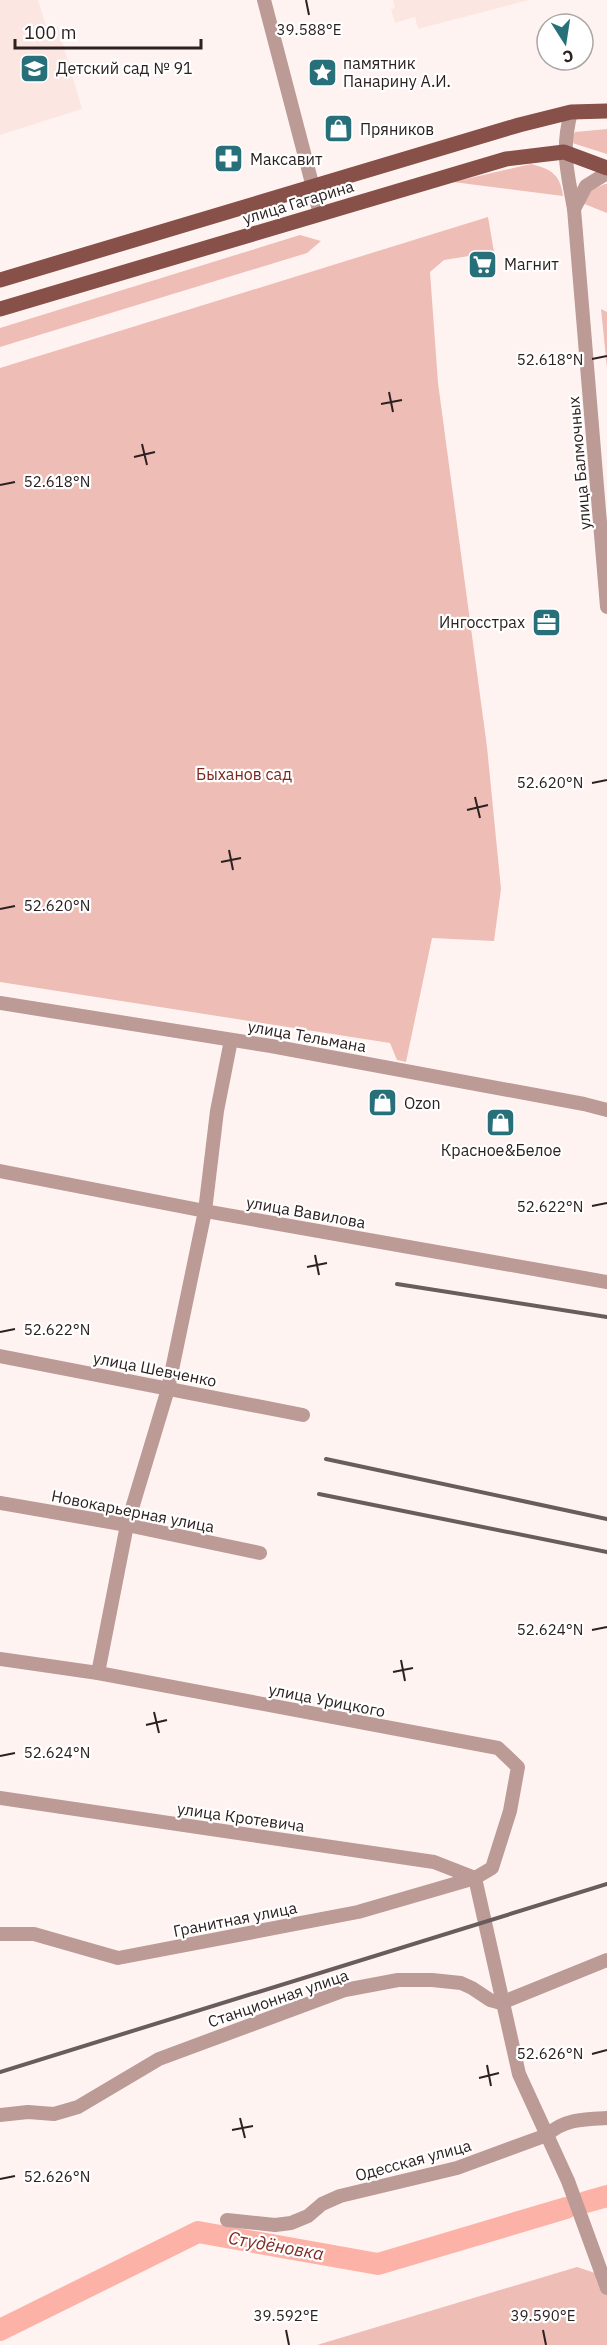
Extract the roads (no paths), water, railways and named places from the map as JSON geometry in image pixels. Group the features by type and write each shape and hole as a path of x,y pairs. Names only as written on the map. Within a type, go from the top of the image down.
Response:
{"main road":[{"name":"улица Гагарина","path":"0,280 519,125 571,112 607,111"},
{"name":"улица Гагарина","path":"0,309 506,159 564,152 607,168"}],"street":[{"path":"264,0 320,214"},
{"name":"улица Балмочных","path":"571,112 565,134 564,152 574,208 607,607"},
{"path":"574,208 586,186 607,173"},
{"name":"улица Тельмана","path":"0,1003 231,1040 607,1110"},
{"path":"98,1673 128,1525 168,1389 205,1211 218,1111 231,1040"},
{"name":"улица Вавилова","path":"0,1171 205,1211 607,1282"},
{"name":"улица Шевченко","path":"0,1356 303,1415"},
{"name":"Новокарьерная улица","path":"0,1503 128,1525 260,1553"},
{"name":"улица Урицкого","path":"0,1659 98,1673 498,1748 518,1767 510,1811 492,1868 475,1878"},
{"name":"улица Кротевича","path":"0,1798 434,1862 475,1878"},
{"path":"475,1878 501,2003 519,2074 568,2181 607,2288"},
{"name":"Гранитная улица","path":"0,1934 34,1934 118,1958 358,1912 475,1878"},
{"path":"501,2003 607,1960"},
{"name":"Станционная улица","path":"0,2115 28,2112 54,2114 78,2107 159,2059 345,1990 398,1980 432,1980 461,1983 490,2001 501,2003"},
{"name":"Одесская улица","path":"227,2220 275,2225 291,2223 308,2216 322,2204 340,2196 457,2168 547,2135 557,2126 571,2121 607,2118"}],"waterway":[{"name":"Студёновка","path":"586,2202 607,2196"},
{"name":"Студёновка","path":"0,2330 198,2232 378,2264 566,2208"}],"railway":[{"path":"397,1284 607,1317"},
{"path":"326,1459 607,1519"},
{"path":"319,1494 607,1552"},
{"path":"0,2072 607,1884"}],"place":[{"name":"Детский сад № 91","path":"35,68"},
{"name":"памятник Панарину А.И.","path":"322,72"},
{"name":"Пряников","path":"339,129"},
{"name":"Максавит","path":"229,159"},
{"name":"Магнит","path":"483,264"},
{"name":"Ингосстрах","path":"546,622"},
{"name":"Ozon","path":"383,1103"},
{"name":"Красное&Белое","path":"501,1122"}],"park label":[{"name":"Быханов сад","path":"244,774"}]}
